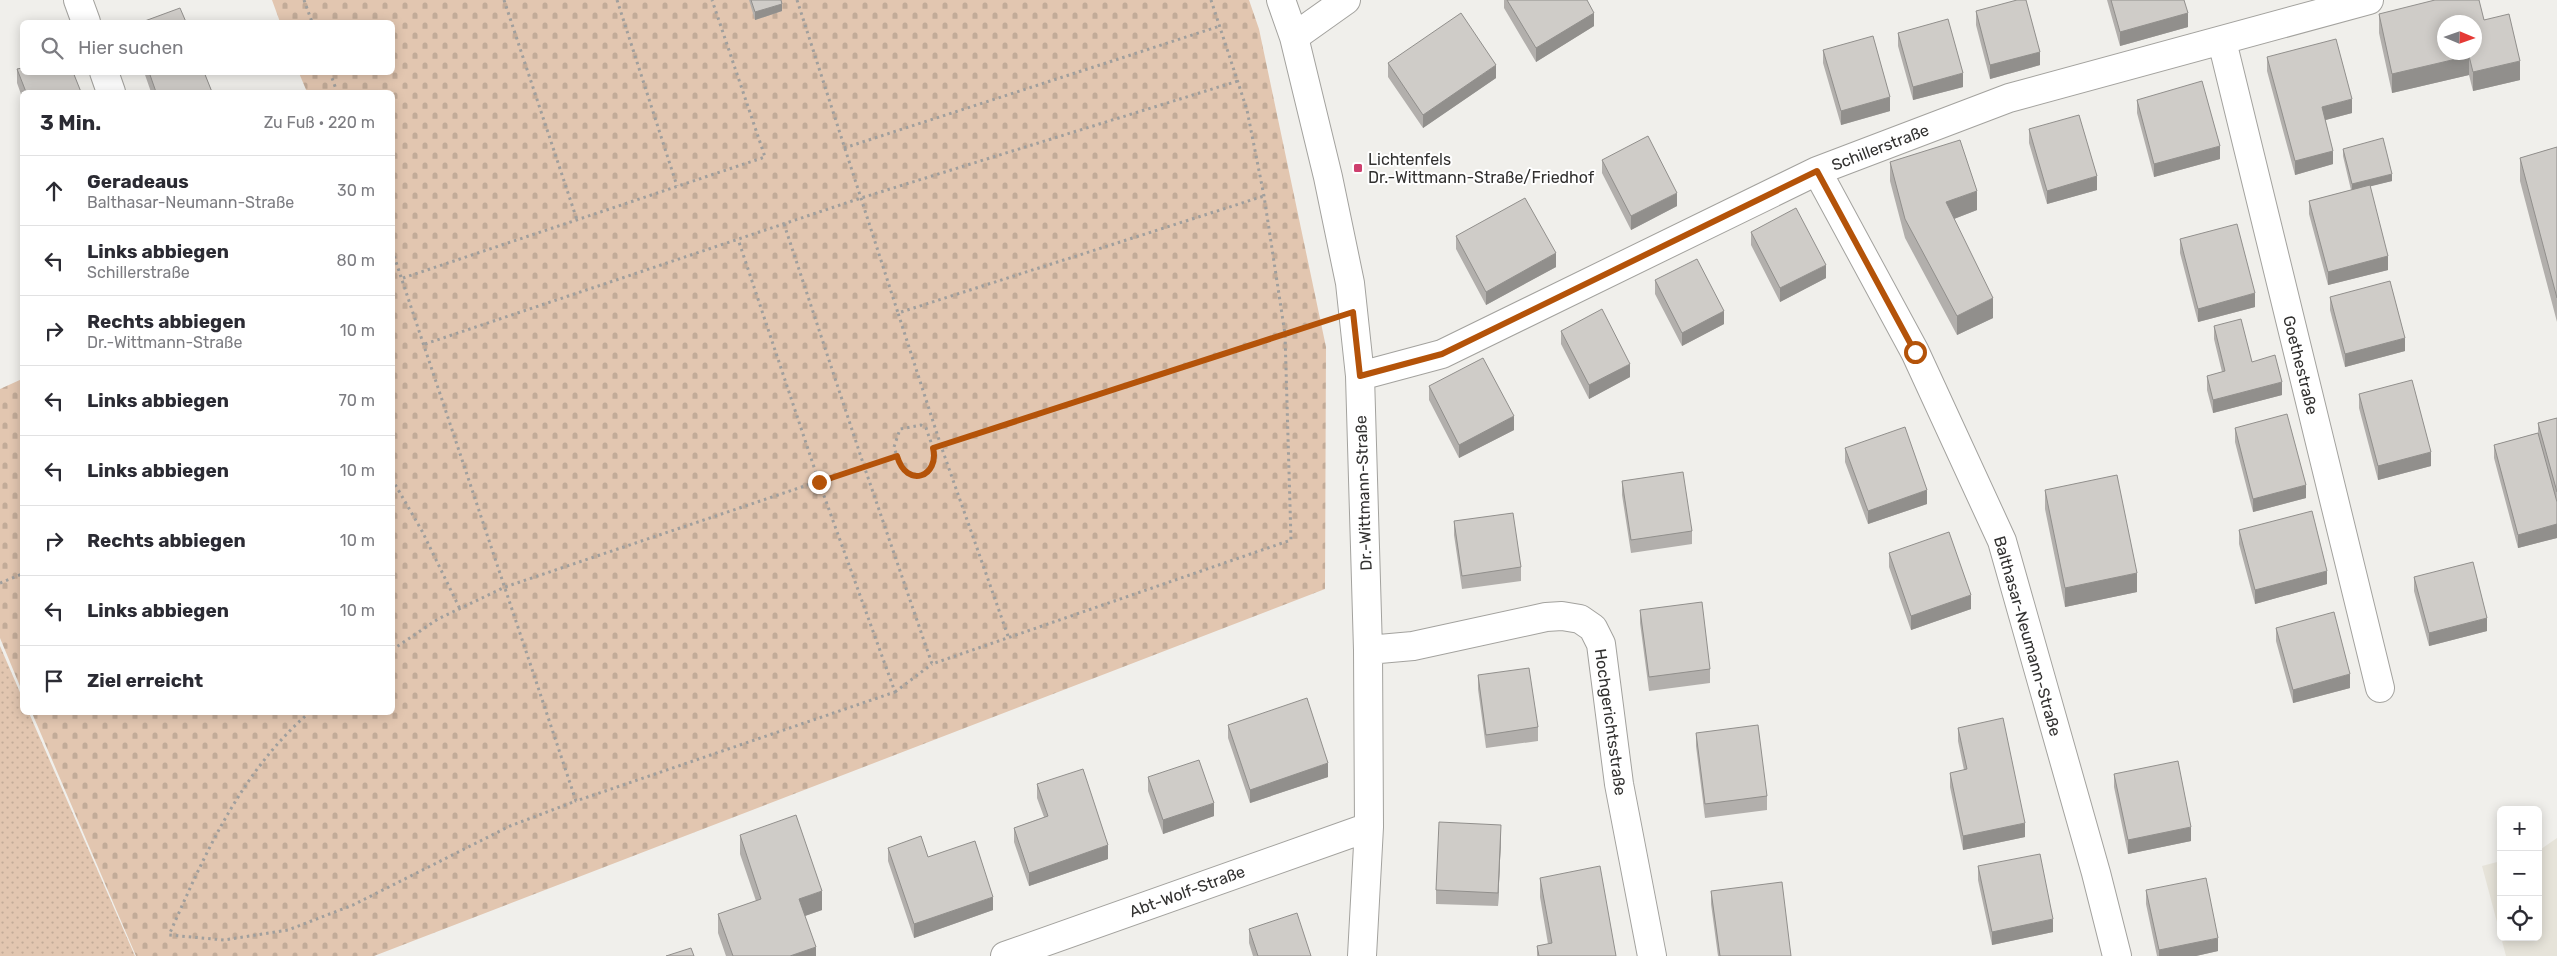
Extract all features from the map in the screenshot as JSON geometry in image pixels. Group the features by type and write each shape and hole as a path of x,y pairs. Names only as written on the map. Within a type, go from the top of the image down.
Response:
{"street":[{"path":"78,0 85,20"},
{"name":"Dr.-Wittmann-Straße","path":"1281,0 1294,37 1328,177 1350,283 1360,376 1368,650 1369,827 1362,956"},
{"path":"1294,37 1346,0"},
{"name":"Schillerstraße","path":"1360,376 1442,354 1817,171 2009,98 2368,0"},
{"name":"Goethestraße","path":"2222,41 2380,688"},
{"path":"105,75 110,90"},
{"name":"Balthasar-Neumann-Straße","path":"1817,171 1915,352 2002,541 2096,873 2117,956"},
{"name":"Hochgerichtsstraße","path":"1368,650 1413,646 1546,617 1580,619 1593,628 1602,644 1619,784 1652,956"},
{"name":"Abt-Wolf-Straße","path":"1004,956 1369,827"}],"path":[{"path":"304,0 311,20"},
{"path":"504,0 577,220"},
{"path":"617,0 678,186"},
{"path":"402,278 765,157 712,0"},
{"path":"797,0 941,446 1008,636"},
{"path":"307,715 264,760 236,799 200,866 169,935 224,940 288,930 353,905 510,826 576,801 896,692 932,664 1008,636 1291,540 1285,334 1264,196 1247,110 1212,0"},
{"path":"844,148 1220,26"},
{"path":"331,75 336,90"},
{"path":"425,344 861,198 1238,81"},
{"path":"898,313 1264,196"},
{"path":"784,224 932,664"},
{"path":"738,239 819,482 896,692"},
{"path":"395,258 576,801"},
{"path":"933,448 1353,312"},
{"path":"916,424 926,428 933,448 934,463 929,470 914,476 906,474 901,469 897,456 894,447 896,434 900,429 916,424"},
{"path":"395,648 438,619 505,586 897,456"},
{"path":"395,484 422,531 460,609"},
{"path":"0,583 20,575"}],"shaded area":[{"path":"2557,838 2557,956 2506,956 2502,941 2542,941 2542,848"},
{"path":"2497,862 2497,922 2482,866"}],"green space":[{"path":"272,0 1249,0 1259,29 1326,347 1325,589 374,956 136,956 33,715 395,715 395,90 306,90 300,75 395,75 395,20 279,20"},
{"path":"20,380 20,686 0,638 0,389"},
{"path":"0,646 20,692 20,715 30,715 135,956 0,956"}],"building":[{"path":"751,0 781,0 782,4 755,12"},
{"path":"1507,0 1587,0 1594,13 1536,48"},
{"path":"2017,0 2026,0 2040,52 1990,65 1976,11"},
{"path":"2111,0 2184,0 2188,13 2120,32"},
{"path":"2435,0 2479,0 2484,20 2509,14 2520,61 2473,72 2470,60 2482,60 2482,15 2437,15 2437,60 2452,60 2392,74 2379,14"},
{"path":"180,8 185,20 147,20"},
{"path":"1461,13 1496,65 1423,115 1388,63"},
{"path":"1948,19 1963,73 1913,87 1898,33"},
{"path":"1873,36 1890,97 1841,111 1823,50"},
{"path":"2336,39 2352,99 2322,107 2333,151 2295,161 2267,57"},
{"path":"20,68 20,75 74,75 80,90 25,90 17,69"},
{"path":"150,75 205,75 211,90 155,90"},
{"path":"2202,81 2220,146 2154,164 2137,100"},
{"path":"2079,115 2097,176 2047,191 2029,129"},
{"path":"1648,136 1677,193 1631,216 1602,160"},
{"path":"2383,138 2392,174 2352,184 2343,149"},
{"path":"1960,140 1977,191 1946,202 1993,298 1957,316 1905,219 1890,162"},
{"path":"2557,147 2557,298 2520,158"},
{"path":"2370,185 2388,256 2328,272 2309,201"},
{"path":"1525,198 1556,253 1486,292 1456,236"},
{"path":"1796,208 1826,265 1780,288 1751,232"},
{"path":"2237,224 2255,293 2198,309 2180,239"},
{"path":"1697,259 1724,311 1682,333 1655,280"},
{"path":"2390,281 2405,338 2345,354 2330,297"},
{"path":"1602,309 1630,364 1589,385 1561,331"},
{"path":"2241,319 2252,362 2275,355 2282,382 2213,400 2207,376 2225,371 2214,326"},
{"path":"1483,358 1514,416 1459,445 1429,386"},
{"path":"2412,380 2431,452 2378,466 2359,394"},
{"path":"2287,414 2306,485 2253,499 2235,428"},
{"path":"2557,418 2557,492 2538,423"},
{"path":"1905,427 1927,490 1868,511 1845,448"},
{"path":"2538,433 2557,502 2557,524 2518,535 2494,445"},
{"path":"1683,472 1692,531 1631,540 1622,481"},
{"path":"2117,475 2137,573 2065,588 2045,490"},
{"path":"2312,511 2327,571 2255,590 2239,530"},
{"path":"1513,513 1521,567 1462,576 1454,521"},
{"path":"1949,532 1971,595 1911,616 1889,553"},
{"path":"2473,562 2487,618 2429,633 2414,577"},
{"path":"1702,602 1710,669 1649,677 1640,610"},
{"path":"2334,612 2350,674 2293,690 2276,628"},
{"path":"1529,668 1538,727 1486,735 1478,675"},
{"path":"1307,698 1328,763 1250,790 1228,725"},
{"path":"2003,718 2025,823 1963,836 1950,773 1967,769 1958,728"},
{"path":"1758,725 1767,796 1705,804 1696,733"},
{"path":"1199,760 1214,803 1163,820 1148,777"},
{"path":"2178,761 2191,827 2128,840 2114,774"},
{"path":"1083,769 1108,845 1029,873 1014,828 1048,816 1037,784"},
{"path":"796,815 822,891 799,899 816,947 790,956 733,956 718,914 761,899 740,835"},
{"path":"1439,822 1501,825 1498,893 1436,890"},
{"path":"921,836 928,857 975,841 993,897 914,924 888,848"},
{"path":"2040,854 2053,919 1992,932 1978,866"},
{"path":"1600,866 1616,956 1539,956 1537,946 1552,943 1540,878"},
{"path":"2206,878 2218,938 2159,950 2146,890"},
{"path":"1782,882 1791,956 1720,956 1711,891"},
{"path":"1297,913 1311,956 1258,956 1249,929"},
{"path":"691,948 694,956 666,956"}],"place":[{"name":"Lichtenfels Dr.-Wittmann-Straße/Friedhof","path":"1358,168"}],"route":[{"path":"819,482 897,456 901,469 906,474 914,476 923,474 934,463 933,448 1353,312 1360,376 1442,354 1817,171 1915,352"}]}
